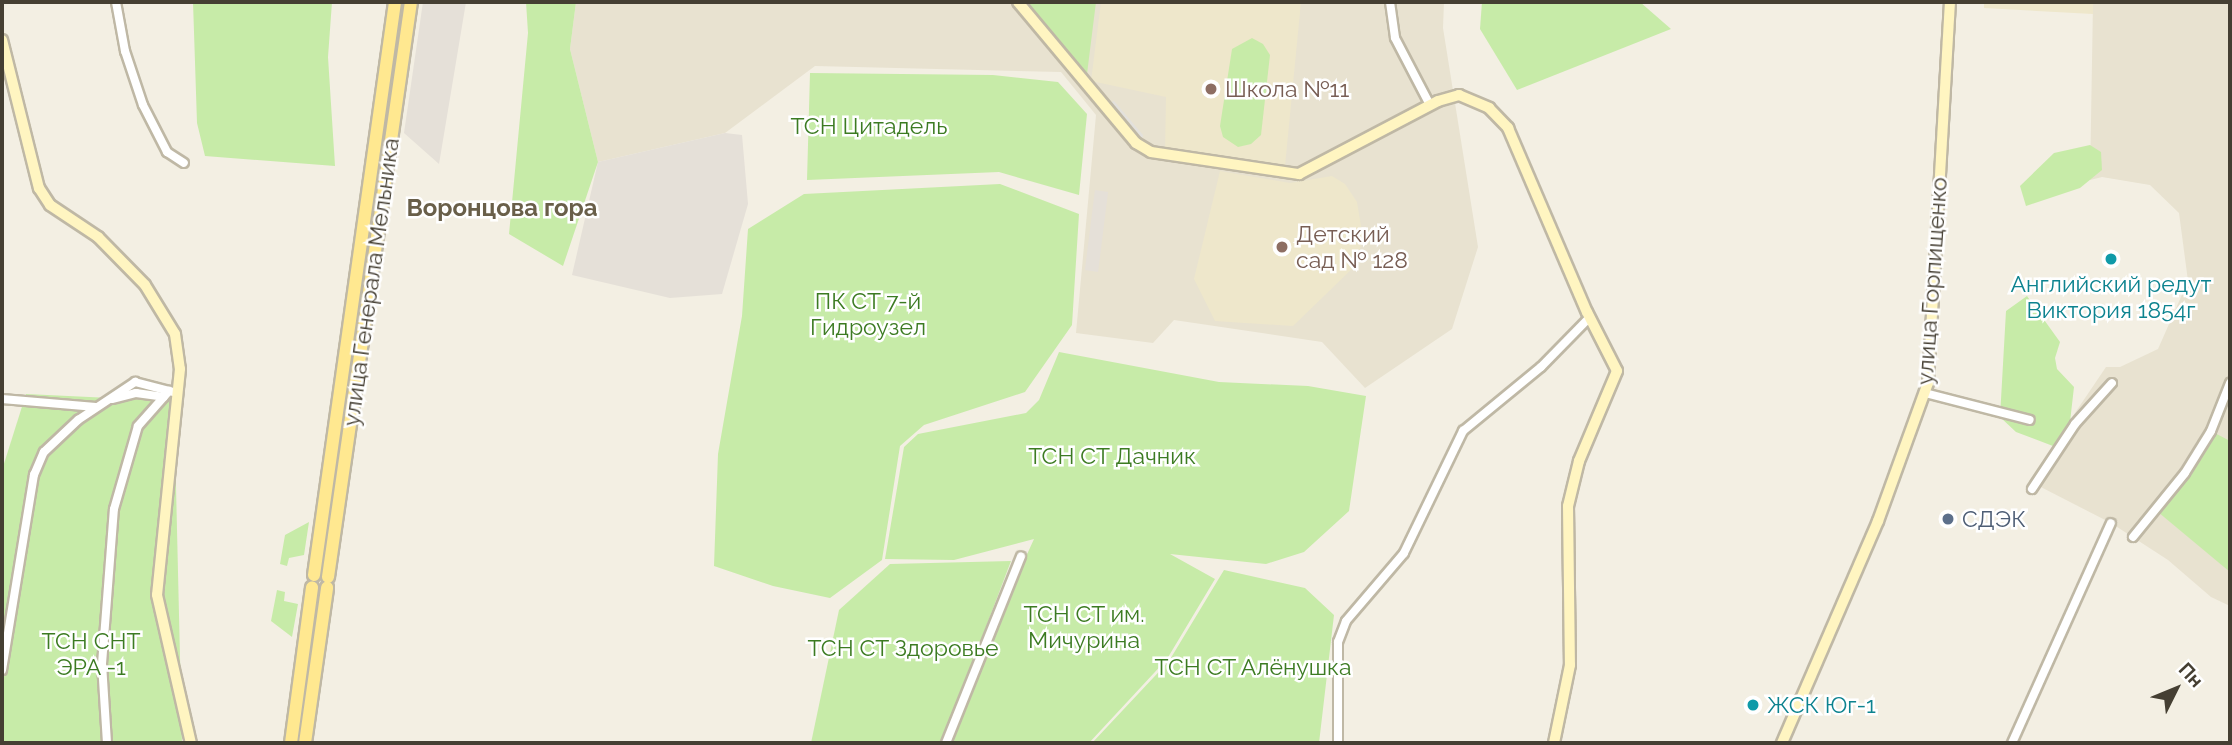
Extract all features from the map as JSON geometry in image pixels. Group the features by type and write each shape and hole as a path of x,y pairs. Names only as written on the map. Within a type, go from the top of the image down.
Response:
{"main road":[{"name":"улица Генерала Мельника","path":"290,743 395,2"},
{"name":"улица Генерала Мельника","path":"305,743 411,2"},
{"path":"1018,2 1136,143 1152,152 1299,174 1451,96 1465,96 1489,108 1508,128 1617,377 1579,461 1568,506 1570,665 1554,743"},
{"name":"улица Горпищенко","path":"1782,743 1878,521 1924,393 1950,2"},
{"path":"2,40 38,188 50,205 98,237 120,258 162,310 179,352 170,394 156,595 191,743"},
{"path":"372,170 387,173"},
{"path":"316,560 322,567 330,562"},
{"path":"312,587 318,596 327,589"}],"street":[{"path":"116,2 125,51 143,105 167,152 184,163"},
{"path":"1390,2 1395,38 1430,105"},
{"path":"1338,743 1338,642 1346,621 1404,553 1463,431 1541,367 1590,317"},
{"path":"2,670 34,475 51,444 106,400 142,381 170,394"},
{"path":"2032,489 2075,424 2112,383"},
{"path":"2133,537 2185,474 2211,431 2230,383"},
{"path":"106,400 136,393 170,394"},
{"path":"1924,393 2030,420"},
{"path":"107,743 102,664 112,521 138,426 170,394"},
{"path":"2,399 96,407"},
{"path":"2012,743 2111,523"},
{"path":"946,743 1021,556"}],"shaded area":[{"path":"423,2 466,2 439,164 404,133"},
{"path":"576,2 1444,2 1443,28 1478,247 1452,329 1365,388 1322,342 1174,320 1153,343 1076,333 1096,115 1061,72 815,66 725,133 598,162 570,49"},
{"name":"Школа №11","path":"1101,2 1301,2 1285,166 1165,152 1166,97 1091,81"},
{"path":"1984,2 2093,2 2093,14 1984,8"},
{"path":"2093,2 2230,2 2230,606 2211,597 2168,560 2111,523 2029,481 2106,367 2120,367 2158,349 2188,281 2179,213 2150,185 2102,177 2090,180"},
{"path":"1114,101 1143,135 1141,145 1106,105"},
{"path":"725,133 742,135 748,204 722,294 670,298 572,275 598,162"},
{"name":"Детский сад № 128","path":"1220,171 1290,183 1332,176 1345,184 1357,202 1363,238 1355,266 1293,326 1215,321 1194,279"},
{"path":"1095,190 1108,192 1098,272 1085,270"}],"green space":[{"path":"193,2 332,2 328,57 335,166 205,156 197,123"},
{"path":"526,2 576,2 570,49 598,162 563,266 509,234 528,33"},
{"path":"1024,2 1096,2 1087,74"},
{"path":"1482,2 1640,2 1671,29 1517,90 1480,29"},
{"path":"1252,38 1263,44 1270,55 1261,135 1251,144 1238,147 1223,137 1220,126 1232,49"},
{"name":"ТСН Цитадель","path":"810,73 993,75 1058,82 1087,114 1079,195 999,172 807,180"},
{"path":"2090,145 2101,152 2102,170 2080,188 2026,206 2020,186 2054,153"},
{"name":"ПК СТ 7-й Гидроузел","path":"1000,184 1079,214 1072,325 1025,392 924,425 900,446 882,560 830,598 773,586 714,566 718,454 742,316 748,229 804,194"},
{"path":"2027,296 2060,342 2055,358 2057,369 2074,387 2070,422 2053,446 2016,432 2000,417 2006,311"},
{"name":"ТСН СТ Дачник","path":"1059,352 1219,382 1308,386 1366,396 1349,511 1304,552 1266,564 1170,554 1215,579 1167,659 1089,743 950,743 994,627 1034,539 954,560 885,559 904,447 918,434 1026,413 1039,400"},
{"name":"ТСН СНТ ЭРА -1","path":"26,394 174,401 182,743 2,743 2,470"},
{"path":"2211,431 2230,441 2230,572 2158,512"},
{"path":"309,522 304,555 289,558 287,566 280,564 285,535"},
{"name":"ТСН СТ Здоровье","path":"1011,561 942,743 811,743 839,610 890,564"},
{"name":"ТСН СТ Алёнушка","path":"1224,570 1305,588 1334,615 1319,743 1092,743 1169,661"},
{"path":"277,590 285,592 284,601 298,604 292,637 271,621"},
{"path":"318,597 299,743 295,743 315,598"}],"place":[{"name":"Школа №11","path":"1211,89"},
{"name":"Детский сад № 128","path":"1282,247"},
{"name":"Английский редут Виктория 1854г","path":"2111,259"},
{"name":"СДЭК","path":"1948,519"},
{"name":"ЖСК Юг-1","path":"1753,705"}],"district":[{"name":"Воронцова гора","path":"502,208"}],"park label":[{"name":"ТСН СТ им. Мичурина","path":"1084,627"}]}
